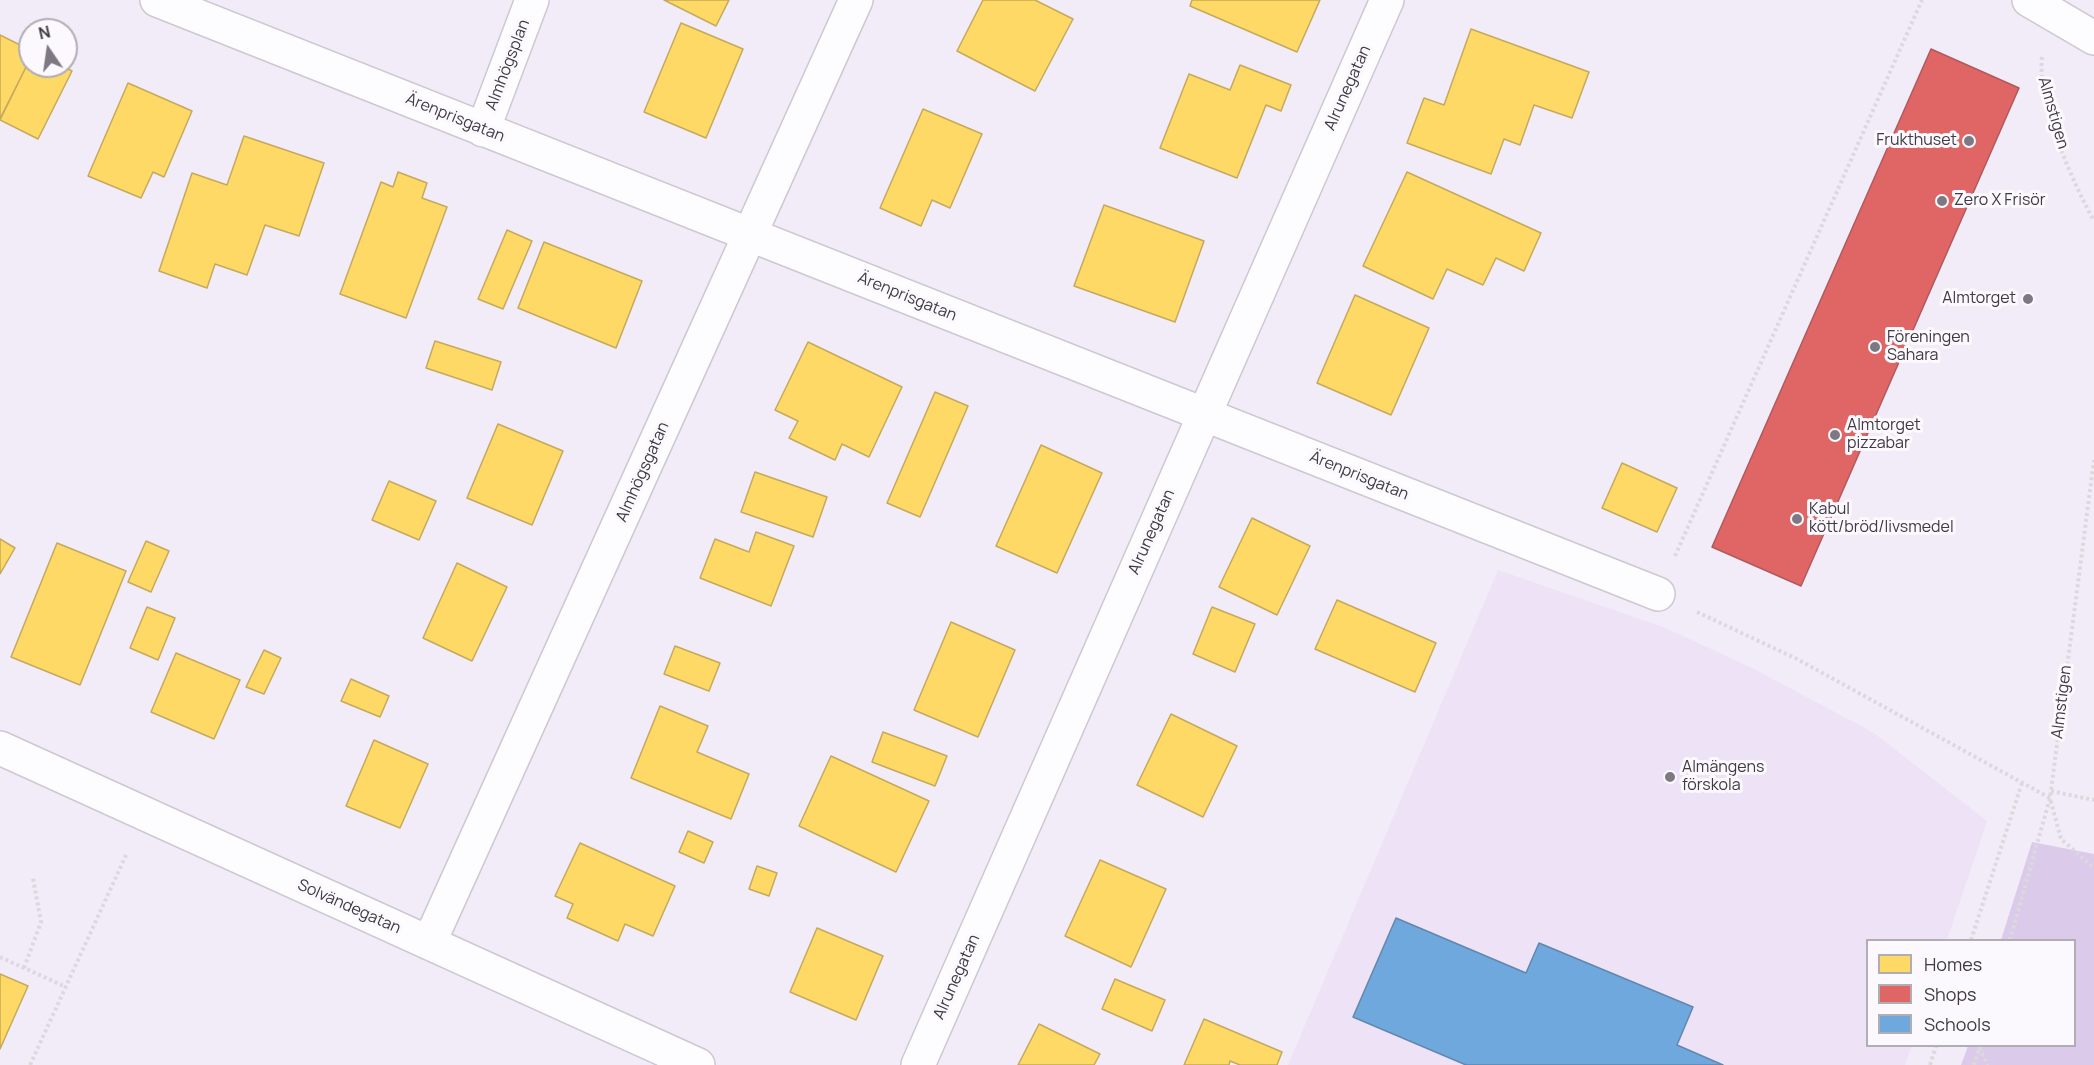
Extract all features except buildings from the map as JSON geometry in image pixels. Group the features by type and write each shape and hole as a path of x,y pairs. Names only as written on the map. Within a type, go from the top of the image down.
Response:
{"street":[{"name":"Ärenprisgatan","path":"157,0 1658,594"},
{"name":"Almhögsplan","path":"483,130 532,0"},
{"name":"Almhögsgatan","path":"429,943 856,0"},
{"name":"Alrunegatan","path":"918,1065 1387,0"},
{"path":"2038,6 2094,38"},
{"name":"Solvändegatan","path":"0,748 698,1065"}],"path":[{"path":"1922,0 1658,594 1797,659 2050,798 2061,839 2094,868"},
{"name":"Almstigen","path":"2038,6 2040,74 2057,135 2076,189 2094,221"},
{"name":"Almstigen","path":"2010,939 2050,798 2094,459"},
{"path":"1971,939 2022,783"},
{"path":"2051,791 2094,800"},
{"path":"30,1065 145,814"},
{"path":"24,968 41,921 33,878"},
{"path":"0,957 66,987"},
{"path":"1930,1065 1936,1047"},
{"path":"1974,1065 1979,1047"},
{"path":"1979,1047 1988,1065"}],"shaded area":[{"name":"Almängens förskola","path":"1498,570 1666,628 1754,669 1874,733 1987,821 1947,939 1866,939 1866,1047 1912,1047 1905,1065 1288,1065"},
{"path":"2032,842 2094,854 2094,1065 1961,1065 1968,1047 2076,1047 2076,939 2001,939"}],"place":[{"name":"Frukthuset","path":"1969,141"},
{"name":"Zero X Frisör","path":"1942,201"},
{"name":"Almtorget","path":"2028,299"},
{"name":"Föreningen Sahara","path":"1875,347"},
{"name":"Almtorget pizzabar","path":"1835,435"},
{"name":"Kabul kött/bröd/livsmedel","path":"1797,519"},
{"name":"Almängens förskola","path":"1670,777"}]}
